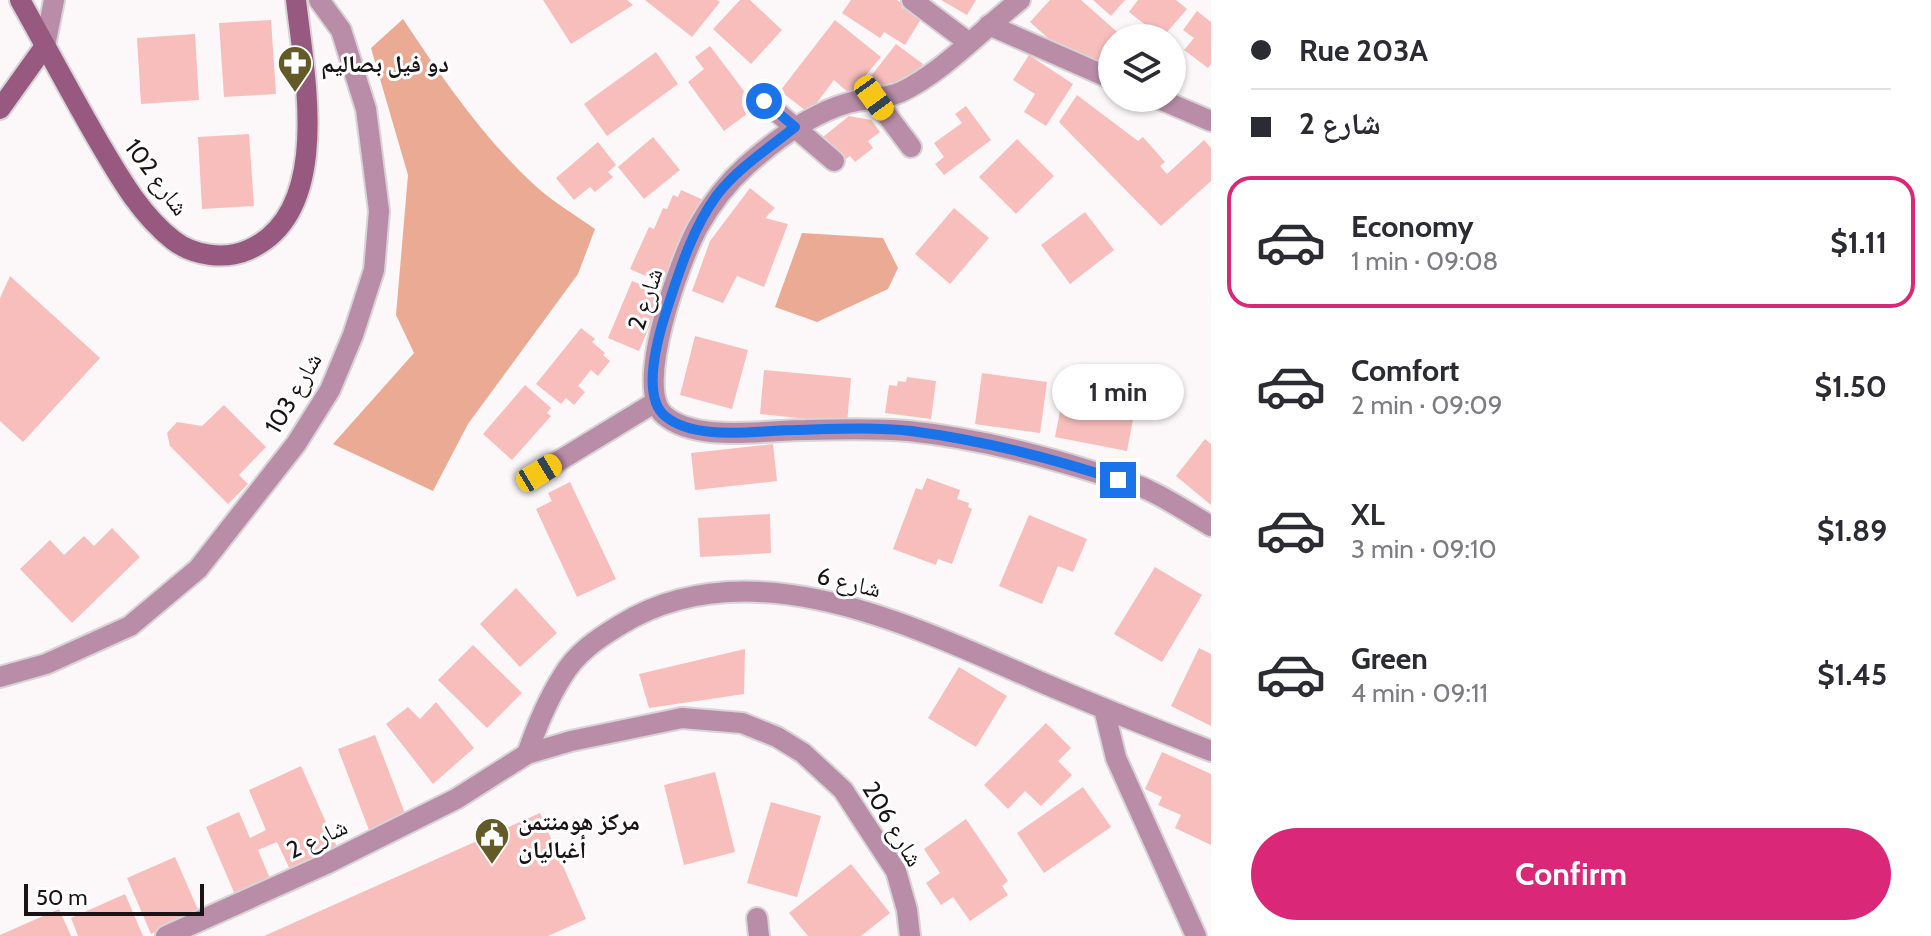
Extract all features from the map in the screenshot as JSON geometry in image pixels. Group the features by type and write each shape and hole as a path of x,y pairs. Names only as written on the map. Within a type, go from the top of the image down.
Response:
{"main road":[{"name":"شارع 102","path":"20,0 59,75 123,183 154,222 182,246 212,255 234,256 263,243 280,228 293,207 303,177 308,134 296,0"},
{"path":"0,109 45,46"}],"street":[{"path":"45,46 54,0"},
{"name":"شارع 103","path":"0,677 46,664 130,626 198,569 296,444 330,390 353,335 374,270 379,211 366,109 341,30 319,0"},
{"path":"912,0 968,42"},
{"name":"شارع 2","path":"654,403 653,364 659,334 696,230 717,195 746,166 795,127 844,104 903,91 1020,0"},
{"path":"989,25 1098,73"},
{"path":"874,98 911,147"},
{"path":"764,101 834,161"},
{"path":"1186,110 1211,121"},
{"path":"539,473 654,403 665,416 676,422 731,434 772,430 910,431 1011,450 1062,462 1146,489 1211,526"},
{"name":"شارع 6","path":"527,754 538,723 563,675 589,645 640,613 686,596 725,591 815,599 850,606 963,648 1211,751"},
{"path":"1104,709 1116,758 1196,936"},
{"name":"شارع 206","path":"527,754 583,738 682,718 742,723 777,737 803,753 843,790 896,871 907,910 910,936"},
{"name":"شارع 2","path":"166,936 326,864 456,799 527,754"}],"shaded area":[{"path":"403,19 449,86 501,151 546,194 595,229 578,274 468,424 433,491 333,444 414,353 396,315 408,175 371,48"},
{"path":"802,233 883,238 898,268 888,289 817,322 775,307"}],"building":[{"path":"543,0 627,0 633,5 571,44"},
{"path":"645,0 717,0 720,2 692,37"},
{"path":"740,0 750,0 782,30 751,64 713,29"},
{"path":"851,0 897,0 903,4 901,7 921,19 905,45 884,32 880,38 842,13"},
{"path":"941,0 976,0 967,15"},
{"path":"1050,0 1081,0 1108,24 1098,24 1098,65 1090,58 1086,63 1071,50 1067,55 1030,22"},
{"path":"1093,0 1125,0 1111,16"},
{"path":"1138,0 1176,0 1187,9 1174,24 1144,24 1129,12"},
{"path":"1197,11 1211,22 1211,64 1208,68 1186,52 1194,38 1186,32 1186,26"},
{"path":"271,20 276,94 224,97 219,23"},
{"path":"835,20 881,57 850,94 834,80 809,113 780,91"},
{"path":"195,34 199,100 141,104 137,38"},
{"path":"896,44 923,64 903,90 895,84 889,91 871,76"},
{"path":"710,46 756,107 724,131 688,82 704,69 695,57"},
{"path":"656,52 678,84 607,136 584,104"},
{"path":"1029,55 1073,84 1046,126 1024,112 1035,94 1013,80"},
{"path":"1077,95 1138,141 1143,137 1165,162 1160,166 1167,174 1204,140 1211,148 1211,181 1161,226 1059,122"},
{"path":"966,106 991,140 944,175 935,164 944,157 934,143 962,123 955,114"},
{"path":"849,116 871,120 880,132 868,141 873,148 855,162 850,156 843,161 823,137"},
{"path":"249,134 254,206 202,209 198,137"},
{"path":"653,137 680,170 644,199 618,167"},
{"path":"1017,139 1054,176 1016,214 979,177"},
{"path":"598,142 616,165 608,172 613,177 595,192 590,187 574,200 556,178"},
{"path":"750,188 775,208 765,218 788,224 764,287 737,276 723,303 692,291 710,241"},
{"path":"681,190 706,201 668,286 630,269 649,227 654,229 663,208 667,209 673,195 678,197"},
{"path":"954,208 989,238 950,284 915,254"},
{"path":"1085,212 1114,250 1070,284 1041,245"},
{"path":"10,276 100,358 23,442 0,421 0,298"},
{"path":"632,281 663,294 639,351 608,338"},
{"path":"581,328 595,339 592,342 610,361 598,376 591,370 578,386 585,392 574,405 566,398 561,404 536,384"},
{"path":"695,336 748,350 732,409 680,395"},
{"path":"764,370 851,378 847,423 760,414"},
{"path":"982,373 1047,382 1040,433 975,424"},
{"path":"907,377 936,381 931,419 885,413 889,385 906,382"},
{"path":"525,385 551,408 547,413 551,416 512,460 483,434"},
{"path":"1064,390 1110,399 1109,403 1135,409 1127,451 1055,437"},
{"path":"224,405 266,447 239,475 248,484 228,504 170,446 167,433 177,422 202,426"},
{"path":"1205,439 1211,444 1211,505 1176,476"},
{"path":"773,444 777,481 695,490 691,453"},
{"path":"927,478 960,490 957,499 969,503 968,507 972,509 952,564 938,559 936,565 893,549 916,488 922,490"},
{"path":"570,482 616,579 577,597 536,509 552,501 548,493"},
{"path":"770,514 771,553 700,557 698,518"},
{"path":"1029,515 1087,539 1073,572 1058,566 1042,604 999,586"},
{"path":"112,528 140,557 72,623 20,569 50,540 64,555 84,536 94,546"},
{"path":"1155,567 1202,595 1162,662 1114,634"},
{"path":"516,588 557,633 520,667 480,624"},
{"path":"473,645 522,693 487,728 438,680"},
{"path":"1199,648 1211,654 1211,726 1171,706"},
{"path":"745,649 744,694 649,708 639,674"},
{"path":"959,667 1007,696 976,747 928,718"},
{"path":"436,702 474,748 433,784 386,724 408,707 420,719"},
{"path":"1046,723 1071,748 1058,761 1072,775 1041,806 1025,791 1008,809 984,785"},
{"path":"375,735 406,816 369,830 338,749"},
{"path":"1162,752 1211,774 1211,845 1175,828 1181,815 1158,805 1162,797 1145,789"},
{"path":"301,766 340,854 293,876 277,842 258,850 271,881 236,897 206,827 239,812 250,838 266,830 249,790"},
{"path":"715,772 735,852 684,865 664,785"},
{"path":"1083,787 1111,827 1044,873 1017,833"},
{"path":"771,802 821,816 797,897 747,883"},
{"name":"مركز هومنتمن أغباليان","path":"540,813 586,919 548,936 264,936"},
{"path":"966,819 1008,881 1002,886 1008,895 970,921 953,897 941,905 926,883 940,873 924,849"},
{"path":"175,857 199,912 151,934 127,878"},
{"path":"851,864 890,913 861,936 808,936 789,913"},
{"path":"125,894 143,936 78,936 71,918"},
{"path":"59,909 71,936 0,936 0,935"}],"place":[{"name":"دو فيل بصاليم","path":"295,94"},
{"name":"مركز هومنتمن أغباليان","path":"492,866"}],"route":[{"path":"764,101 795,127 746,166 717,195 696,230 659,334 653,364 654,403 665,416 690,427 731,434 772,430 910,431 1062,462 1118,480"}]}
